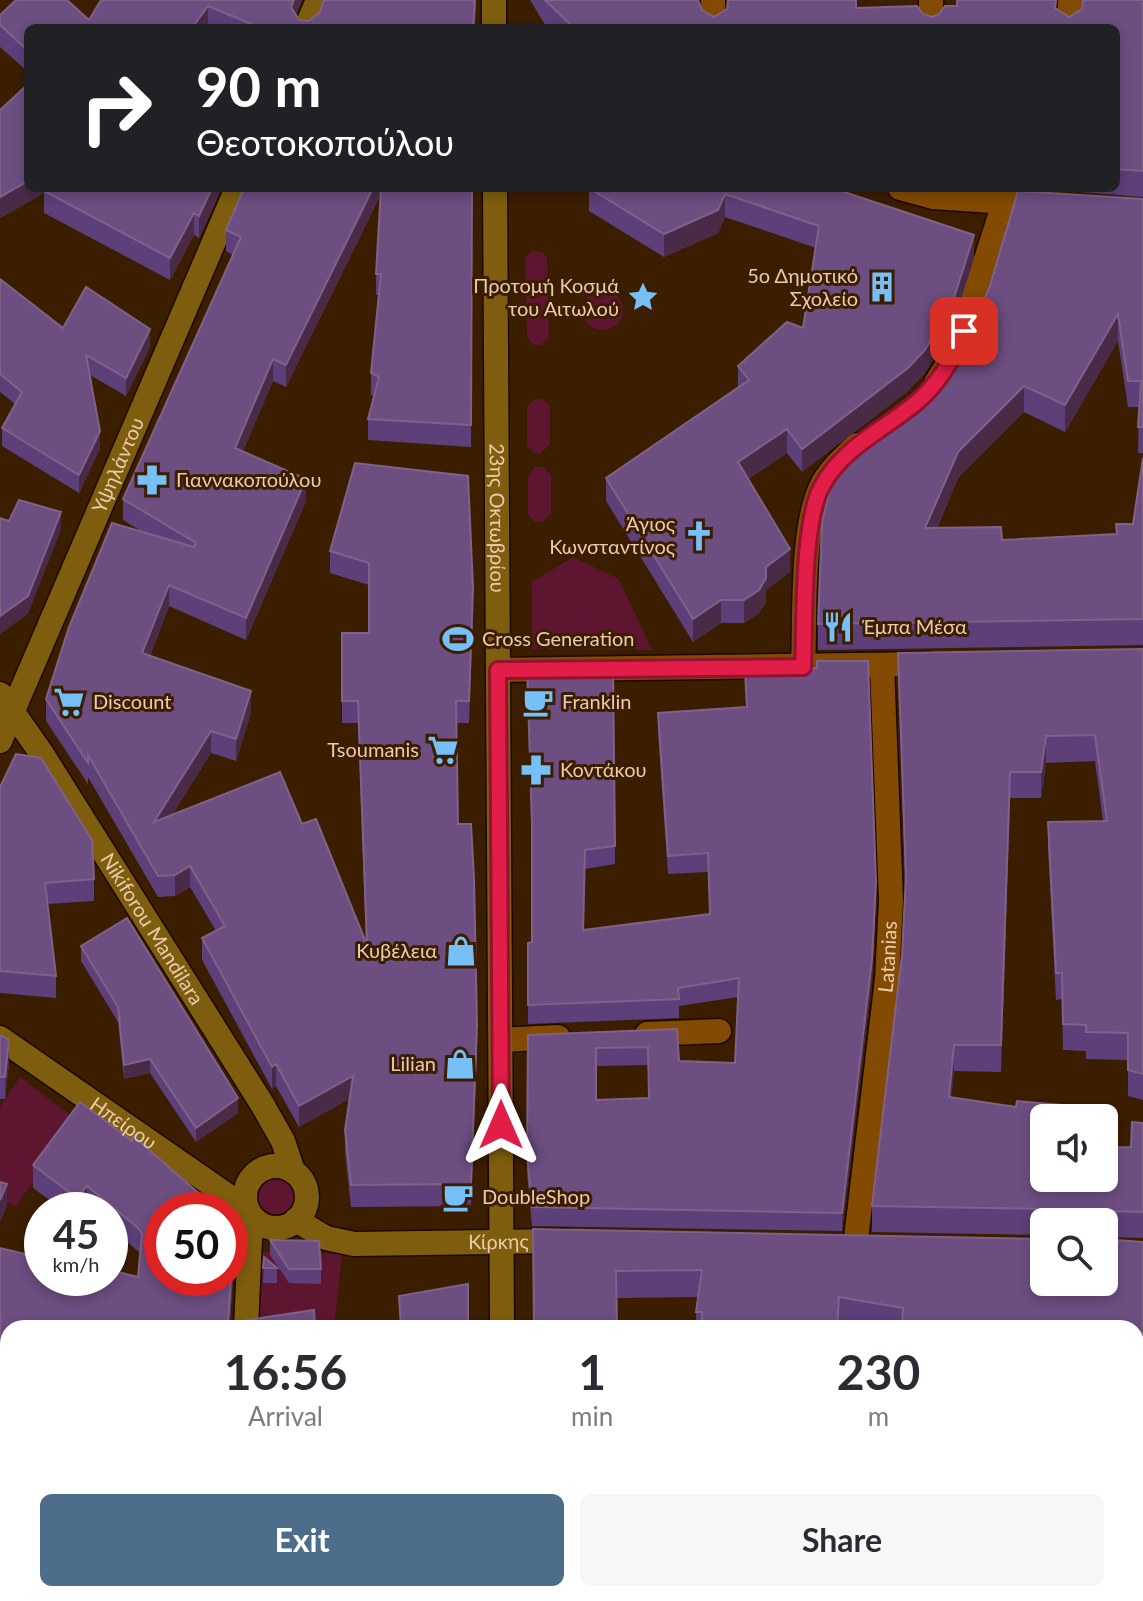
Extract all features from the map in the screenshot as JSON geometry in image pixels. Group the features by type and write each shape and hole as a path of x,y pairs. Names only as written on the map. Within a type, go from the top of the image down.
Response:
{"main road":[{"path":"308,24 318,0"},
{"path":"494,0 494,24"},
{"name":"Υψηλάντου","path":"0,741 6,703 235,192"},
{"name":"23ης Οκτωβρίου","path":"495,192 502,1320"},
{"name":"Nikiforou Mandilara","path":"6,703 262,1104 283,1141 293,1171"},
{"name":"Ηπείρου","path":"0,1038 249,1212"},
{"path":"246,1320 249,1212 245,1191 255,1173 274,1166 293,1171 301,1178 307,1198 296,1220 273,1228 249,1212"},
{"name":"Κίρκης","path":"296,1220 326,1238 354,1244 594,1241"},
{"path":"824,1246 886,1247"}],"street":[{"path":"713,0 714,24"},
{"path":"931,0 931,24"},
{"path":"1069,24 1070,0"},
{"path":"933,192 1004,203 1050,205"},
{"path":"918,401 941,378 958,347 1004,203"},
{"path":"803,667 811,516 821,487 837,464 878,429"},
{"path":"498,670 959,664"},
{"name":"Latanias","path":"855,1247 887,979 891,901 882,665"},
{"path":"625,1035 719,1031"},
{"path":"501,1040 579,1037"}],"shaded area":[{"path":"532,251 544,253 547,258 549,337 541,345 534,345 527,338 525,258"},
{"path":"603,290 617,296 623,310 617,324 603,330 589,324 583,310 589,296"},
{"path":"535,399 542,399 550,405 550,445 541,453 534,453 527,446 527,406"},
{"path":"535,467 543,467 551,474 551,514 542,522 535,522 528,515 528,475"},
{"path":"573,557 619,579 652,650 532,649 532,582"},
{"path":"20,1077 77,1120 16,1206 0,1200 0,1107"},
{"path":"275,1176 289,1182 295,1196 289,1210 275,1216 261,1210 255,1196 261,1182"},
{"path":"263,1252 342,1254 335,1320 259,1320"}],"building":[{"path":"16,0 67,0 89,20 101,0 294,0 291,7 299,20 309,21 320,12 324,0 475,0 473,24 251,24 208,6 195,24 24,24 24,47 0,25 0,15"},
{"path":"545,0 698,0 702,10 714,17 727,9 728,0 856,0 856,8 917,6 923,14 932,17 945,6 957,6 957,0 1056,0 1055,8 1069,17 1082,9 1083,0 1143,0 1143,171 1120,169 1120,24 570,24"},
{"path":"24,88 24,183 0,197 0,110"},
{"path":"46,192 210,192 199,216 194,213 170,258"},
{"path":"242,192 371,192 286,365 273,359 235,448 306,479 246,618 169,585 142,653 251,691 236,739 211,731 154,822 280,772 302,824 316,819 367,945 358,701 342,701 342,633 369,633 369,563 330,551 355,463 468,476 473,588 469,701 456,701 458,824 471,824 474,878 477,1025 471,1184 351,1185 345,1130 353,1076 299,1106 276,1064 272,1067 202,938 225,926 190,866 175,875 158,876 88,755 88,763 46,699 69,627 112,523 194,547 196,543 123,499 241,237 226,230"},
{"path":"381,192 472,192 471,425 368,419 379,377 371,373 381,274 376,274"},
{"path":"596,192 844,192 974,235 951,307 925,350 908,368 802,449 787,429 738,462 790,549 766,567 766,578 759,590 744,600 721,600 693,619 606,478 749,380 738,366 787,322 803,328 819,226 725,194 718,210 664,234"},
{"path":"1018,192 1143,199 1143,427 1138,427 1141,381 1128,381 1118,314 1065,405 1024,386 958,452 925,528 1001,527 1002,540 1117,534 1116,524 1133,524 1143,458 1143,619 818,624 822,523 835,466 863,434 929,386 964,343 989,289"},
{"path":"0,279 63,328 86,287 150,329 126,378 86,355 100,431 79,475 2,428 22,392 0,374"},
{"path":"19,500 61,512 28,596 0,616 0,518 9,521"},
{"path":"1143,649 1143,1074 1128,1070 1128,1033 1086,1032 1086,1025 1063,1024 1062,973 1056,973 1048,822 1107,821 1095,735 1046,736 1041,772 1010,772 1001,1045 954,1045 949,1097 1016,1107 1017,1101 1050,1104 1030,1104 1030,1192 1118,1192 1118,1147 1131,1147 1132,1122 1143,1123 1143,1212 1118,1211 1118,1208 872,1206 902,955 906,876 898,653"},
{"path":"817,661 868,661 876,882 872,959 842,1213 532,1207 527,1154 528,1035 677,1029 679,1061 735,1063 739,978 678,988 679,999 528,1005 528,943 532,942 532,825 527,666 613,668 615,846 585,850 583,930 710,914 708,853 668,856 658,713 747,707 745,671 817,668","holes":["648,1047 649,1098 596,1100 596,1048"]},
{"path":"16,754 41,758 92,840 94,879 45,883 56,976 0,971 0,787"},
{"path":"127,918 238,1098 196,1128 150,1059 124,1065 118,1007 81,946"},
{"path":"0,1035 9,1040 5,1077 0,1077"},
{"path":"80,1102 132,1141 132,1135 197,1192 144,1192 144,1296 230,1296 228,1320 0,1320 0,1248 24,1254 24,1296 128,1296 128,1274 138,1277 142,1233 128,1220 128,1192 94,1192 87,1186 82,1192 69,1192 33,1165"},
{"path":"0,1182 7,1184 0,1200"},
{"path":"533,1229 1030,1239 1030,1296 1118,1296 1118,1240 1143,1242 1143,1320 902,1320 903,1308 839,1297 838,1320 702,1320 702,1312 696,1312 702,1270 616,1271 617,1320 534,1320"},
{"path":"270,1240 319,1241 321,1269 289,1269"},
{"path":"264,1257 277,1268 263,1268"},
{"path":"468,1284 468,1320 400,1320 399,1296"},
{"path":"314,1310 315,1320 248,1320"}],"place":[{"name":"5ο Δημοτικό Σχολείο","path":"882,287"},
{"name":"Προτομή Κοσμά του Αιτωλού","path":"643,297"},
{"name":"Γιαννακοπούλου","path":"152,480"},
{"name":"Άγιος Κωνσταντίνος","path":"699,536"},
{"name":"Έμπα Μέσα","path":"838,627"},
{"name":"Cross Generation","path":"458,639"},
{"name":"Discount","path":"69,702"},
{"name":"Franklin","path":"538,702"},
{"name":"Tsoumanis","path":"443,750"},
{"name":"Κοντάκου","path":"536,770"},
{"name":"Κυβέλεια","path":"461,951"},
{"name":"Lilian","path":"460,1064"},
{"name":"DoubleShop","path":"458,1197"}],"route":[{"path":"501,1125 498,670 803,667 811,516 821,487 837,464 859,443 918,401 941,378 964,331"}]}
